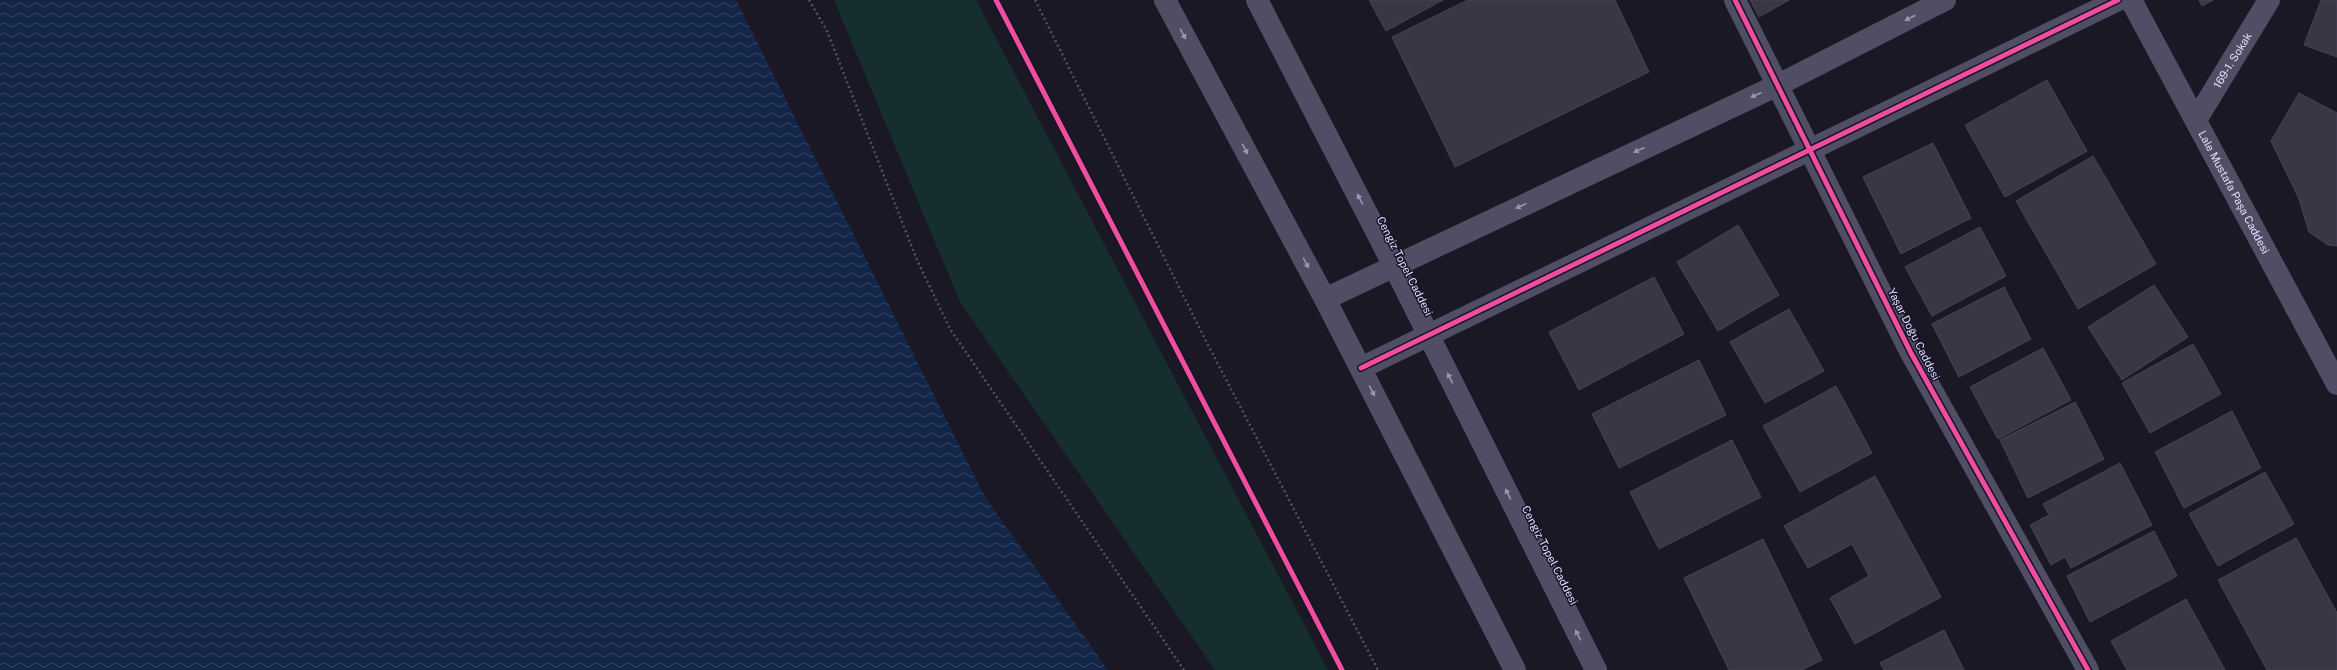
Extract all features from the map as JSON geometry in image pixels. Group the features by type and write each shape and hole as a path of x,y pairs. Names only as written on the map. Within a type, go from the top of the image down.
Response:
{"street":[{"path":"1165,0 1325,299 1515,670"},
{"name":"Cengiz Topel Caddesi","path":"1258,0 1394,266 1596,670"},
{"name":"Yaşar Doğu Caddesi","path":"1735,0 1912,353 2088,670"},
{"path":"1325,299 1778,84 1945,0"},
{"path":"1361,368 1811,151 2118,0"},
{"name":"Lale Mustafa Paşa Caddesi","path":"2131,0 2337,384"},
{"name":"169-1. Sokak","path":"2196,120 2269,0"}],"path":[{"path":"809,0 827,31 917,260 950,329 1184,670"},
{"path":"1035,0 1208,345 1378,670"}],"green space":[{"path":"834,0 976,0 1328,670 1215,670 960,302"}],"water":[{"path":"0,0 736,0 985,497 1108,670 0,670"}],"building":[{"path":"1369,0 1443,0 1386,31"},
{"path":"1468,0 1615,0 1649,72 1455,167 1392,37"},
{"path":"1750,0 1789,0 1759,17"},
{"path":"2199,0 2213,0 2202,6"},
{"path":"2321,0 2337,0 2337,57 2304,45"},
{"path":"2047,80 2087,151 2005,197 1965,125"},
{"path":"2299,93 2337,113 2337,246 2328,245 2309,232 2299,199 2271,141"},
{"path":"1933,143 1971,218 1901,254 1863,177"},
{"path":"2093,156 2156,264 2078,309 2016,201"},
{"path":"1738,225 1779,295 1718,331 1677,262"},
{"path":"1980,227 2006,276 1932,316 1905,267"},
{"path":"1654,277 1684,334 1579,390 1549,332"},
{"path":"2154,285 2188,337 2122,380 2088,327"},
{"path":"2004,287 2031,339 1959,377 1932,324"},
{"path":"1789,309 1824,371 1765,403 1730,342"},
{"path":"2193,344 2221,394 2150,433 2122,383"},
{"path":"2043,348 2071,400 1998,439 1970,387"},
{"path":"1699,360 1726,415 1619,468 1592,414"},
{"path":"1836,386 1872,453 1800,492 1763,426"},
{"path":"2075,402 2104,459 2028,498 2000,440"},
{"path":"2232,411 2261,468 2184,508 2155,452"},
{"path":"1732,440 1761,497 1659,549 1630,492"},
{"path":"2120,463 2152,525 2071,568 2065,557 2051,565 2030,525 2049,515 2043,504"},
{"path":"2265,472 2294,524 2218,566 2189,514"},
{"path":"1875,476 1941,597 1855,644 1830,598 1869,576 1852,544 1808,568 1784,526"},
{"path":"2154,531 2177,576 2090,622 2067,576"},
{"path":"2296,538 2337,613 2337,670 2267,670 2218,580"},
{"path":"1763,539 1822,660 1802,670 1729,670 1684,578"},
{"path":"2186,599 2225,670 2127,670 2111,641"},
{"path":"1944,630 1964,670 1884,670 1880,663"}],"cycle path":[{"path":"996,0 1342,670"},
{"path":"1735,0 1911,353 2088,670"},
{"path":"1361,368 2118,0"}]}
